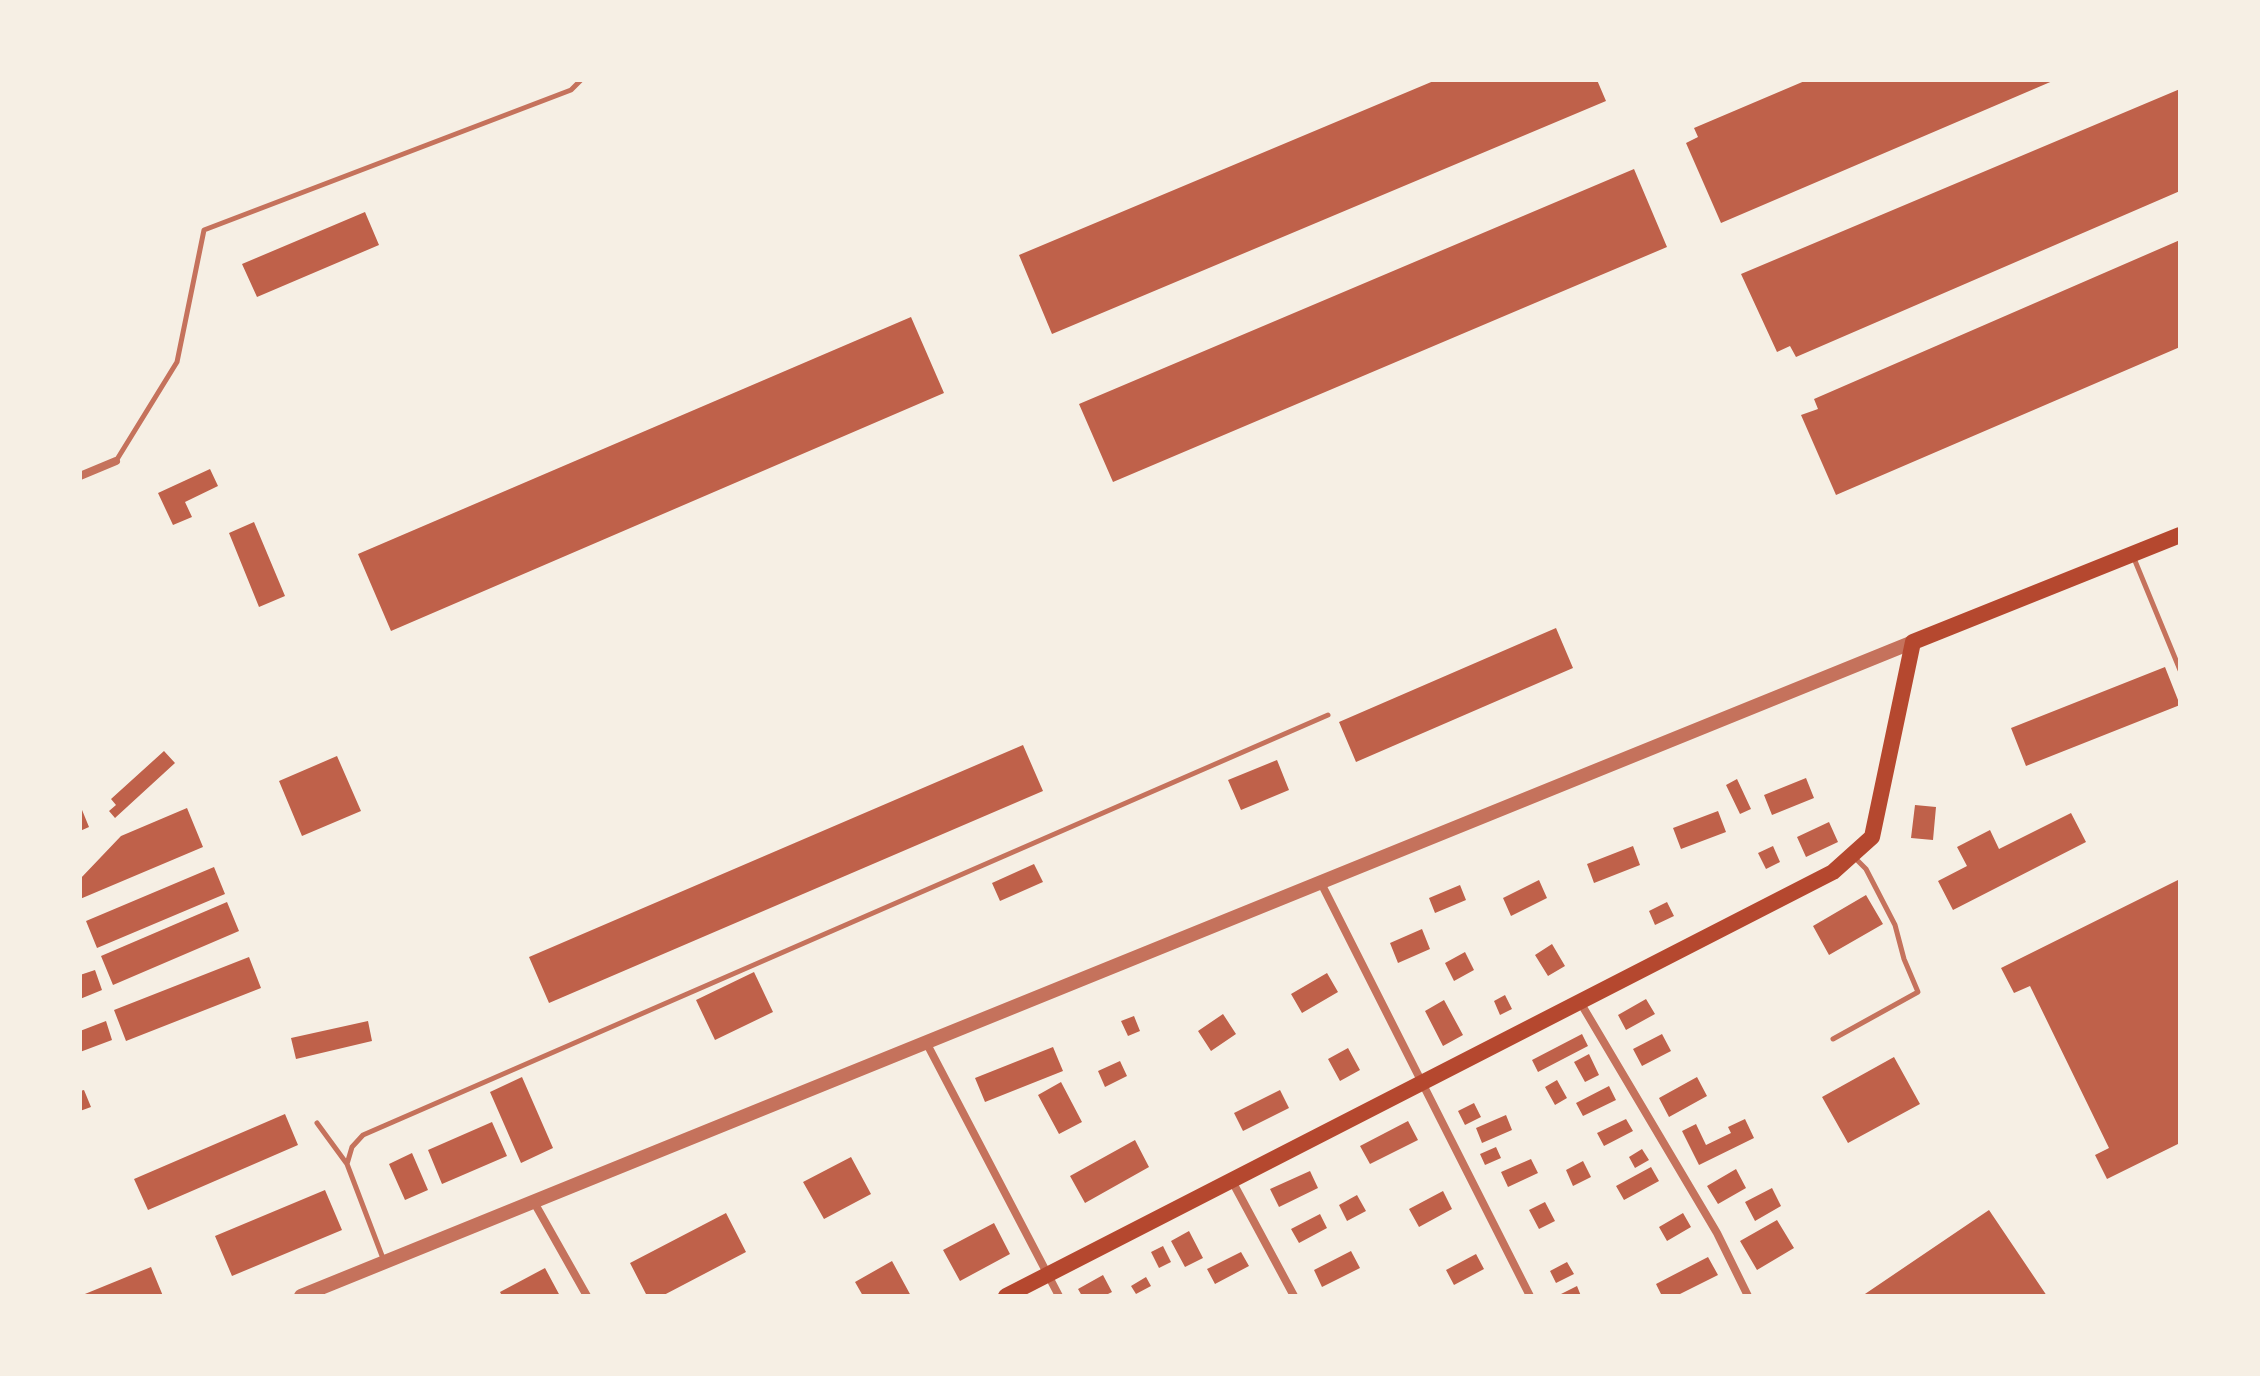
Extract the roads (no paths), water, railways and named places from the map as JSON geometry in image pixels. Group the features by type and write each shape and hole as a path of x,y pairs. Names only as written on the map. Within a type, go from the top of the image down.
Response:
{"main road":[{"path":"1006,1296 1833,872 1872,837 1913,642 2180,535"}],"street":[{"path":"80,476 116,461"},
{"path":"301,1296 535,1204 1913,642"},
{"path":"1321,883 1419,1083 1530,1296"},
{"path":"1580,1001 1717,1233 1748,1296"},
{"path":"927,1044 1059,1296"},
{"path":"1232,1180 1294,1296"},
{"path":"535,1204 587,1296"}],"lane":[{"path":"116,461 177,362 204,230 571,90 581,80"},
{"path":"2132,554 2180,670"},
{"path":"347,1164 352,1147 363,1135 431,1103 1328,715"},
{"path":"1833,1039 1918,992 1904,959 1895,925 1866,869 1852,855"},
{"path":"317,1123 347,1164 384,1263"}]}
